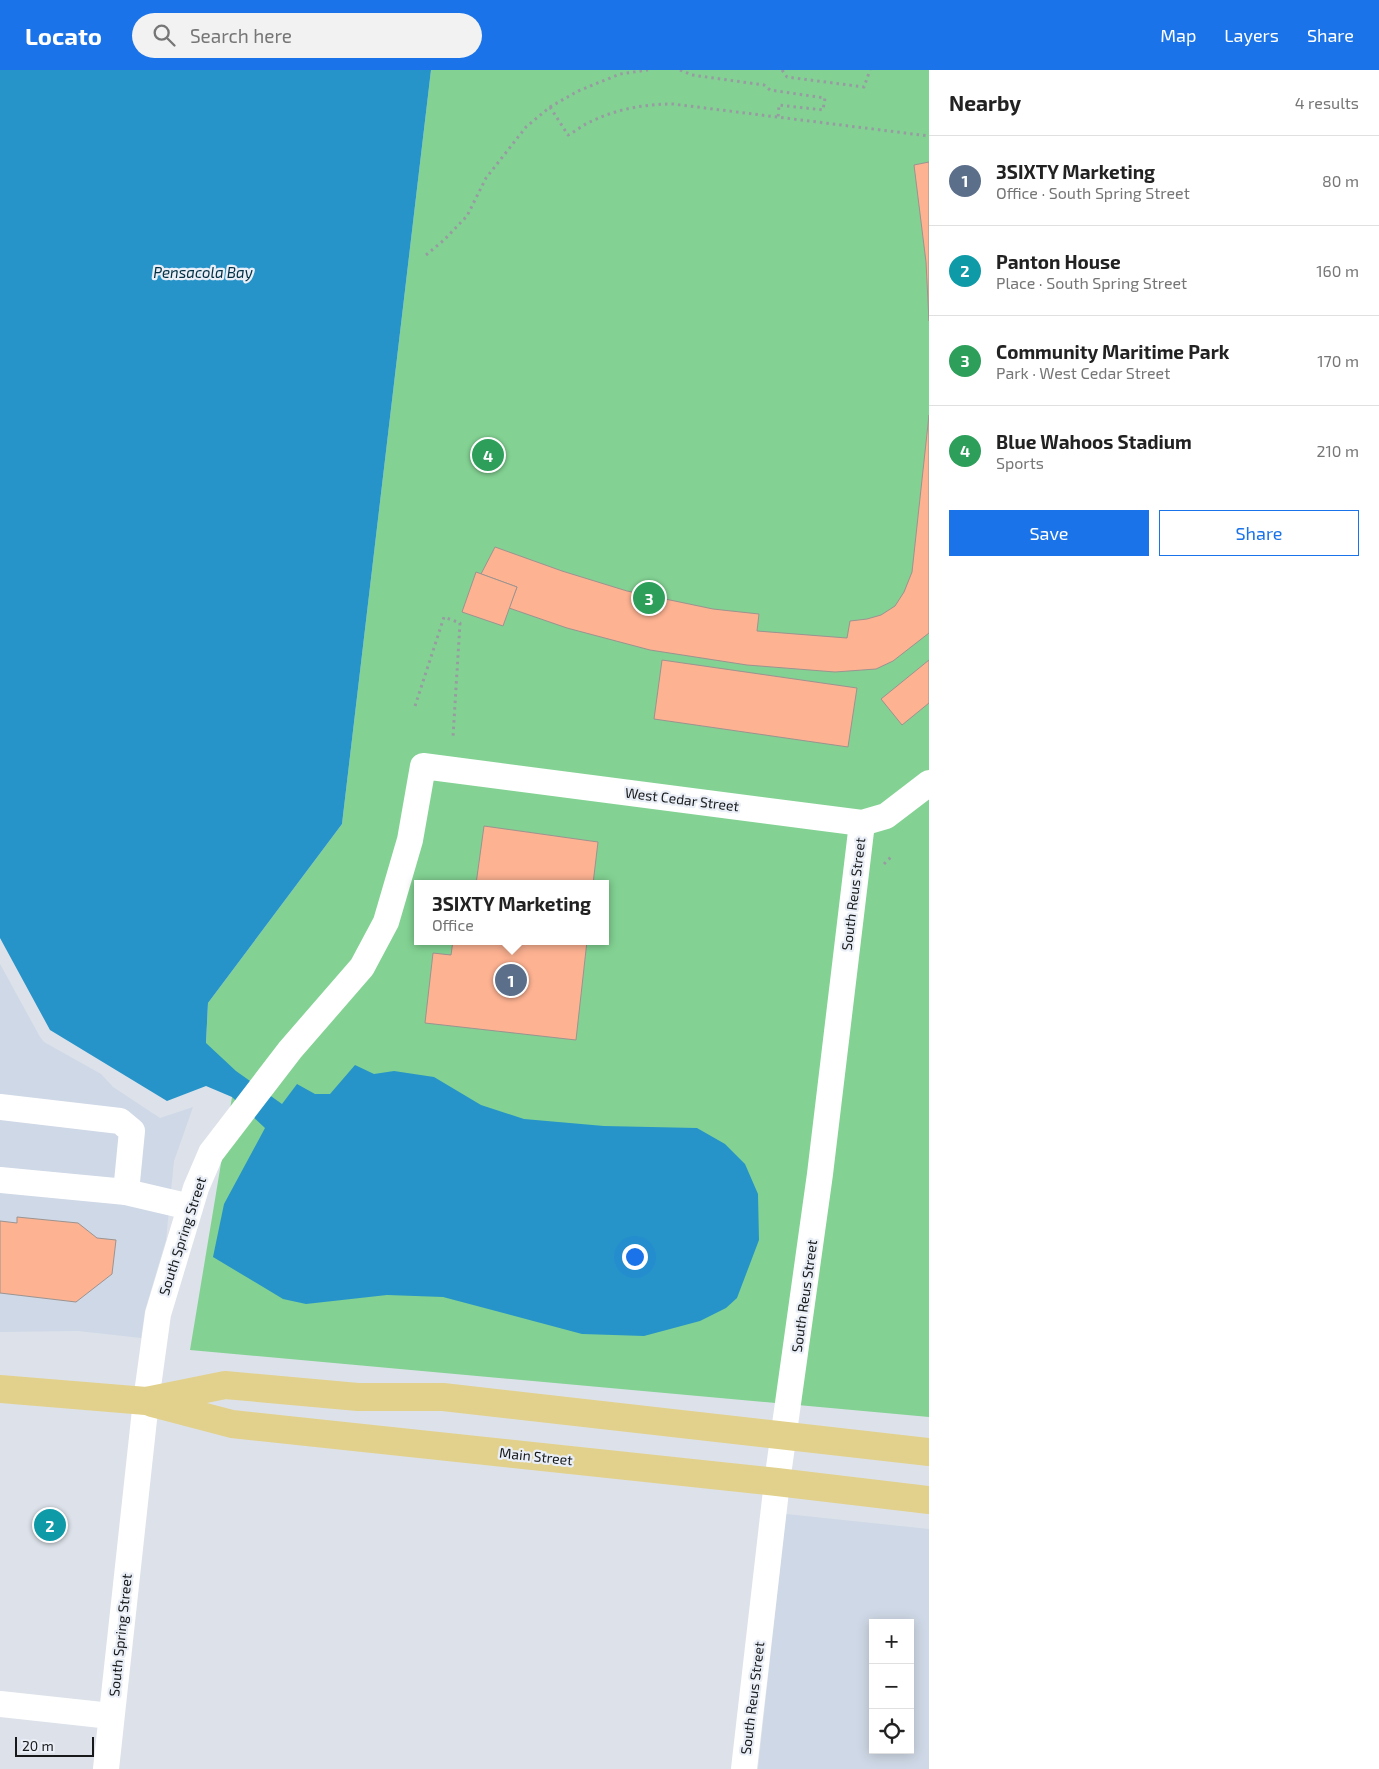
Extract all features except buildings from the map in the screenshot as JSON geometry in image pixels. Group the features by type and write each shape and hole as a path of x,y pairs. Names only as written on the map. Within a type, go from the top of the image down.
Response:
{"main road":[{"path":"0,1389 146,1401 225,1385 358,1397 443,1397 929,1452"},
{"name":"Main Street","path":"146,1401 232,1424 929,1500"}],"street":[{"name":"West Cedar Street","path":"423,766 862,823 886,816 929,783"},
{"name":"South Spring Street","path":"106,1769 146,1401 158,1314 196,1188 211,1153 290,1050 362,967 386,922 410,840 423,766"},
{"name":"South Reus Street","path":"744,1769 777,1482 820,1174 862,823"},
{"path":"0,1107 120,1120 132,1131 126,1192"},
{"path":"0,1180 126,1192 190,1207"},
{"path":"0,1704 111,1716"}],"path":[{"path":"426,255 444,240 467,216 486,178 508,148 526,127 550,107 578,91 620,74 648,70"},
{"path":"680,70 692,75 764,85 770,90 825,98 823,110 779,105 778,118"},
{"path":"782,70 787,76 864,87 870,70"},
{"path":"550,107 568,135 591,121 626,109 655,104 673,104 929,136"},
{"path":"415,706 444,617 460,623 453,737"}],"shaded area":[{"path":"0,964 44,1042 101,1074 113,1087 160,1118 193,1107 174,1161 166,1240 145,1310 141,1338 78,1331 0,1332"},
{"path":"786,1514 929,1529 929,1769 758,1769"}],"green space":[{"path":"431,70 929,70 929,1417 190,1350 232,1097 206,1044 208,1003 342,824"}],"water":[{"name":"Pensacola Bay","path":"0,70 431,70 342,824 208,1003 206,1043 236,1071 282,1104 297,1084 315,1094 330,1094 355,1065 374,1074 394,1071 434,1077 481,1105 524,1119 604,1126 697,1128 725,1144 745,1164 758,1194 759,1240 737,1298 726,1308 700,1321 644,1336 582,1334 443,1297 387,1295 306,1304 283,1299 213,1257 224,1204 265,1128 232,1097 206,1086 167,1101 50,1030 0,938"}],"place":[{"name":"Blue Wahoos Stadium","path":"488,455"},
{"name":"Community Maritime Park","path":"649,598"},
{"name":"3SIXTY Marketing","path":"511,980"},
{"name":"Panton House","path":"50,1525"}]}
